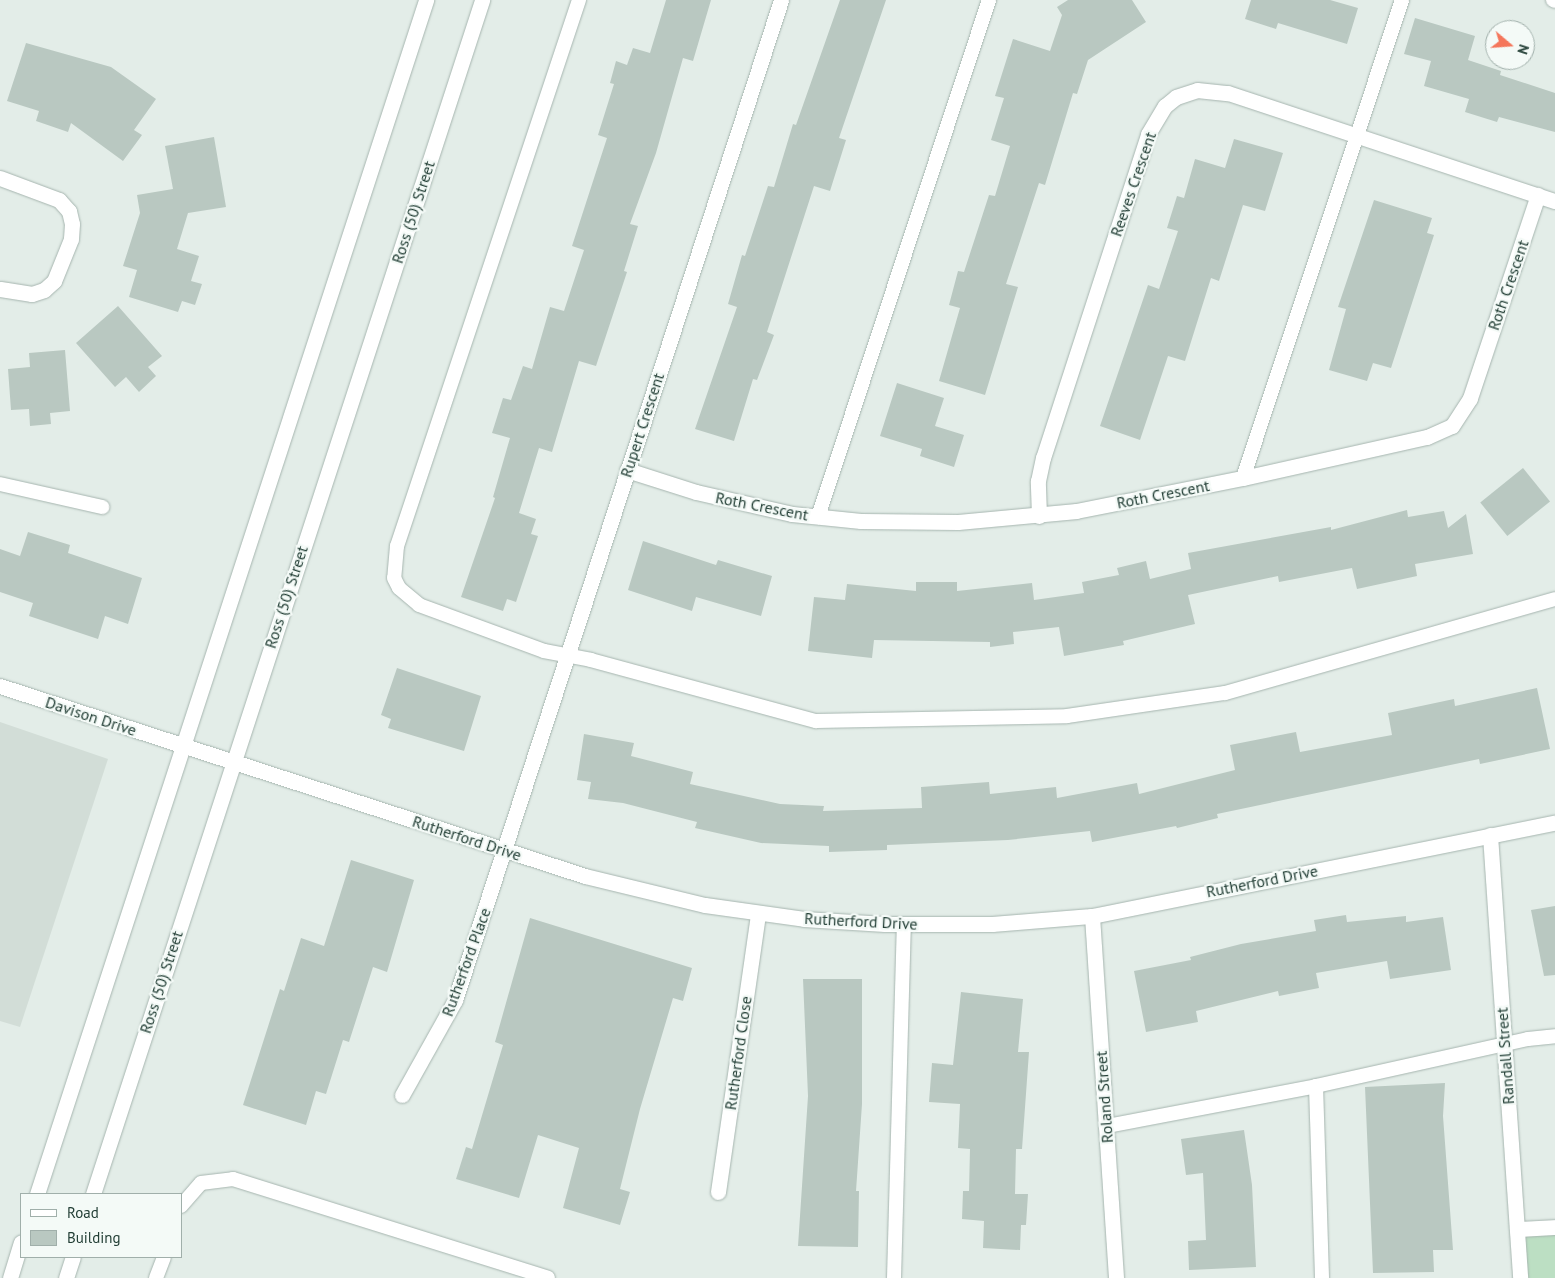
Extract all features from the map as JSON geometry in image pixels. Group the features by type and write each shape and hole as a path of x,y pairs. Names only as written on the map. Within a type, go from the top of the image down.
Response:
{"street":[{"path":"37,1193 426,0"},
{"name":"Ross (50) Street","path":"93,1193 232,762 482,0"},
{"name":"Rupert Crescent","path":"504,850 781,0"},
{"name":"Reeves Crescent","path":"1039,516 1038,481 1043,458 1148,134 1164,106 1184,93 1210,90 1357,135 1555,201"},
{"path":"0,178 59,200 69,211 72,224 71,239 54,281 44,290 32,294 0,289"},
{"name":"Roth Crescent","path":"627,470 744,504 818,517 914,523 1039,516 1243,478 1428,437 1452,426 1470,398 1538,195"},
{"name":"Davison Drive","path":"0,686 182,746"},
{"name":"Rutherford Drive","path":"182,746 585,876 705,905 846,923 904,925 992,924 1092,916 1555,823"},
{"name":"Randall Street","path":"1490,835 1520,1278"},
{"name":"Rutherford Place","path":"402,1095 456,1000 504,850"},
{"name":"Rutherford Close","path":"718,1192 758,913"},
{"name":"Roland Street","path":"1092,916 1116,1278"},
{"path":"1517,1230 1555,1227"},
{"path":"10,1278 20,1246"},
{"path":"66,1278 73,1258"}],"lane":[{"path":"579,0 393,563 394,578 399,588 419,605 544,651 816,722 1067,716 1226,693 1555,600"},
{"path":"818,517 989,0"},
{"path":"1243,478 1402,0"},
{"path":"0,484 102,507"},
{"path":"894,1278 904,925"},
{"path":"1107,1126 1316,1086 1504,1044 1555,1036"},
{"path":"1316,1086 1322,1278"},
{"path":"182,1205 201,1183 233,1179 548,1278"},
{"path":"156,1278 164,1258"}],"shaded area":[{"path":"0,722 108,759 20,1027 0,1021"}],"green space":[{"path":"1517,1227 1555,1227 1555,1278 1517,1278"}],"building":[{"path":"666,0 711,0 693,61 683,58 656,153 630,224 638,226 624,271 627,272 596,366 579,361 552,452 539,448 519,513 536,519 531,534 538,536 516,602 507,599 503,611 461,597 495,498 493,497 510,438 492,433 503,398 511,400 523,366 532,369 550,307 564,311 584,250 572,246 607,138 598,135 614,84 610,83 616,61 627,65 633,48 650,53"},
{"path":"840,0 886,0 839,138 846,140 830,191 814,186 767,332 774,335 757,380 753,379 734,441 695,429 737,307 728,304 742,255 745,256 768,186 774,187 793,124 796,125"},
{"path":"1068,0 1132,0 1146,22 1088,60 1077,94 1073,93 1045,185 1039,183 1006,284 1018,287 985,395 939,381 960,308 949,305 958,271 964,272 989,195 995,196 1010,146 991,140 1004,98 995,96 1013,39 1050,51 1062,15 1057,7"},
{"path":"1251,0 1330,0 1358,8 1347,44 1278,23 1276,29 1245,19"},
{"path":"1415,18 1475,36 1468,60 1485,66 1485,70 1498,70 1501,71 1500,75 1555,93 1555,132 1499,117 1497,122 1465,112 1469,99 1424,86 1431,61 1404,54"},
{"path":"26,43 111,67 156,99 134,130 142,135 123,161 71,123 68,132 36,121 39,111 7,101"},
{"path":"214,137 226,207 188,213 177,249 199,256 191,281 202,284 195,305 182,301 178,312 129,297 137,270 123,266 140,213 137,195 173,189 165,146"},
{"path":"1234,139 1283,153 1265,211 1243,205 1219,281 1211,278 1185,361 1168,356 1140,440 1100,426 1148,285 1159,289 1178,231 1167,228 1177,196 1184,198 1195,159 1225,168"},
{"path":"1374,200 1432,218 1427,233 1434,235 1391,368 1373,363 1367,381 1329,370 1346,309 1338,307"},
{"path":"118,306 162,356 148,367 156,376 139,392 126,377 115,387 76,343"},
{"path":"65,350 70,411 50,413 51,424 30,426 29,409 11,410 8,369 30,367 29,353"},
{"path":"897,383 944,398 935,426 964,435 954,467 920,456 922,449 880,436"},
{"path":"1523,468 1550,501 1507,536 1480,503"},
{"path":"1407,510 1408,517 1444,511 1448,528 1466,514 1473,554 1415,564 1417,576 1357,589 1352,568 1279,582 1278,576 1188,595 1195,624 1123,641 1124,645 1064,656 1059,627 1013,632 1014,644 990,647 990,642 874,640 872,658 808,651 814,597 845,600 847,584 916,591 916,582 957,582 957,591 1032,583 1034,600 1084,593 1082,582 1119,575 1117,568 1146,561 1150,579 1191,569 1188,553 1331,527 1331,530"},
{"path":"28,532 70,545 68,553 142,578 128,624 105,616 98,639 29,616 33,603 0,592 0,549 20,556"},
{"path":"643,541 716,565 718,560 772,576 761,616 696,597 692,611 628,590"},
{"path":"397,668 481,696 464,751 388,728 391,719 381,715"},
{"path":"1537,688 1550,749 1480,764 1479,759 1217,814 1218,818 1177,828 1176,826 1092,842 1090,831 1008,840 887,845 887,850 829,852 829,846 761,843 695,828 697,822 623,803 588,799 591,782 577,780 584,734 634,743 631,756 693,772 690,784 780,804 824,806 823,811 922,808 921,787 989,782 990,794 1056,787 1057,798 1137,783 1139,794 1235,770 1230,745 1296,732 1300,752 1392,735 1388,713 1454,699 1455,706"},
{"path":"351,860 414,880 387,972 373,967 349,1042 343,1040 326,1094 316,1091 306,1125 243,1105 280,989 284,991 301,938 324,946"},
{"path":"1555,906 1555,975 1544,976 1531,910"},
{"path":"1346,915 1347,922 1406,916 1406,922 1443,917 1451,970 1390,979 1387,961 1316,973 1319,988 1279,996 1278,991 1196,1011 1198,1022 1146,1032 1134,971 1191,960 1190,957 1241,944 1316,931 1314,920"},
{"path":"530,918 692,968 683,1001 673,998 640,1109 620,1189 630,1192 620,1225 563,1208 579,1148 538,1135 519,1198 456,1179 466,1147 472,1149 503,1045 495,1042"},
{"path":"803,979 862,979 862,1104 856,1191 859,1191 858,1247 798,1246 808,1096"},
{"path":"961,992 1023,999 1018,1052 1029,1052 1022,1149 1016,1149 1015,1194 1028,1194 1026,1225 1021,1225 1020,1250 983,1248 984,1221 962,1219 963,1191 969,1191 970,1149 958,1148 960,1104 929,1102 932,1063 953,1065"},
{"path":"1445,1083 1443,1116 1453,1250 1433,1250 1434,1272 1373,1273 1365,1087"},
{"path":"1244,1130 1252,1185 1256,1267 1189,1270 1188,1241 1206,1240 1203,1173 1186,1175 1181,1139"}]}
